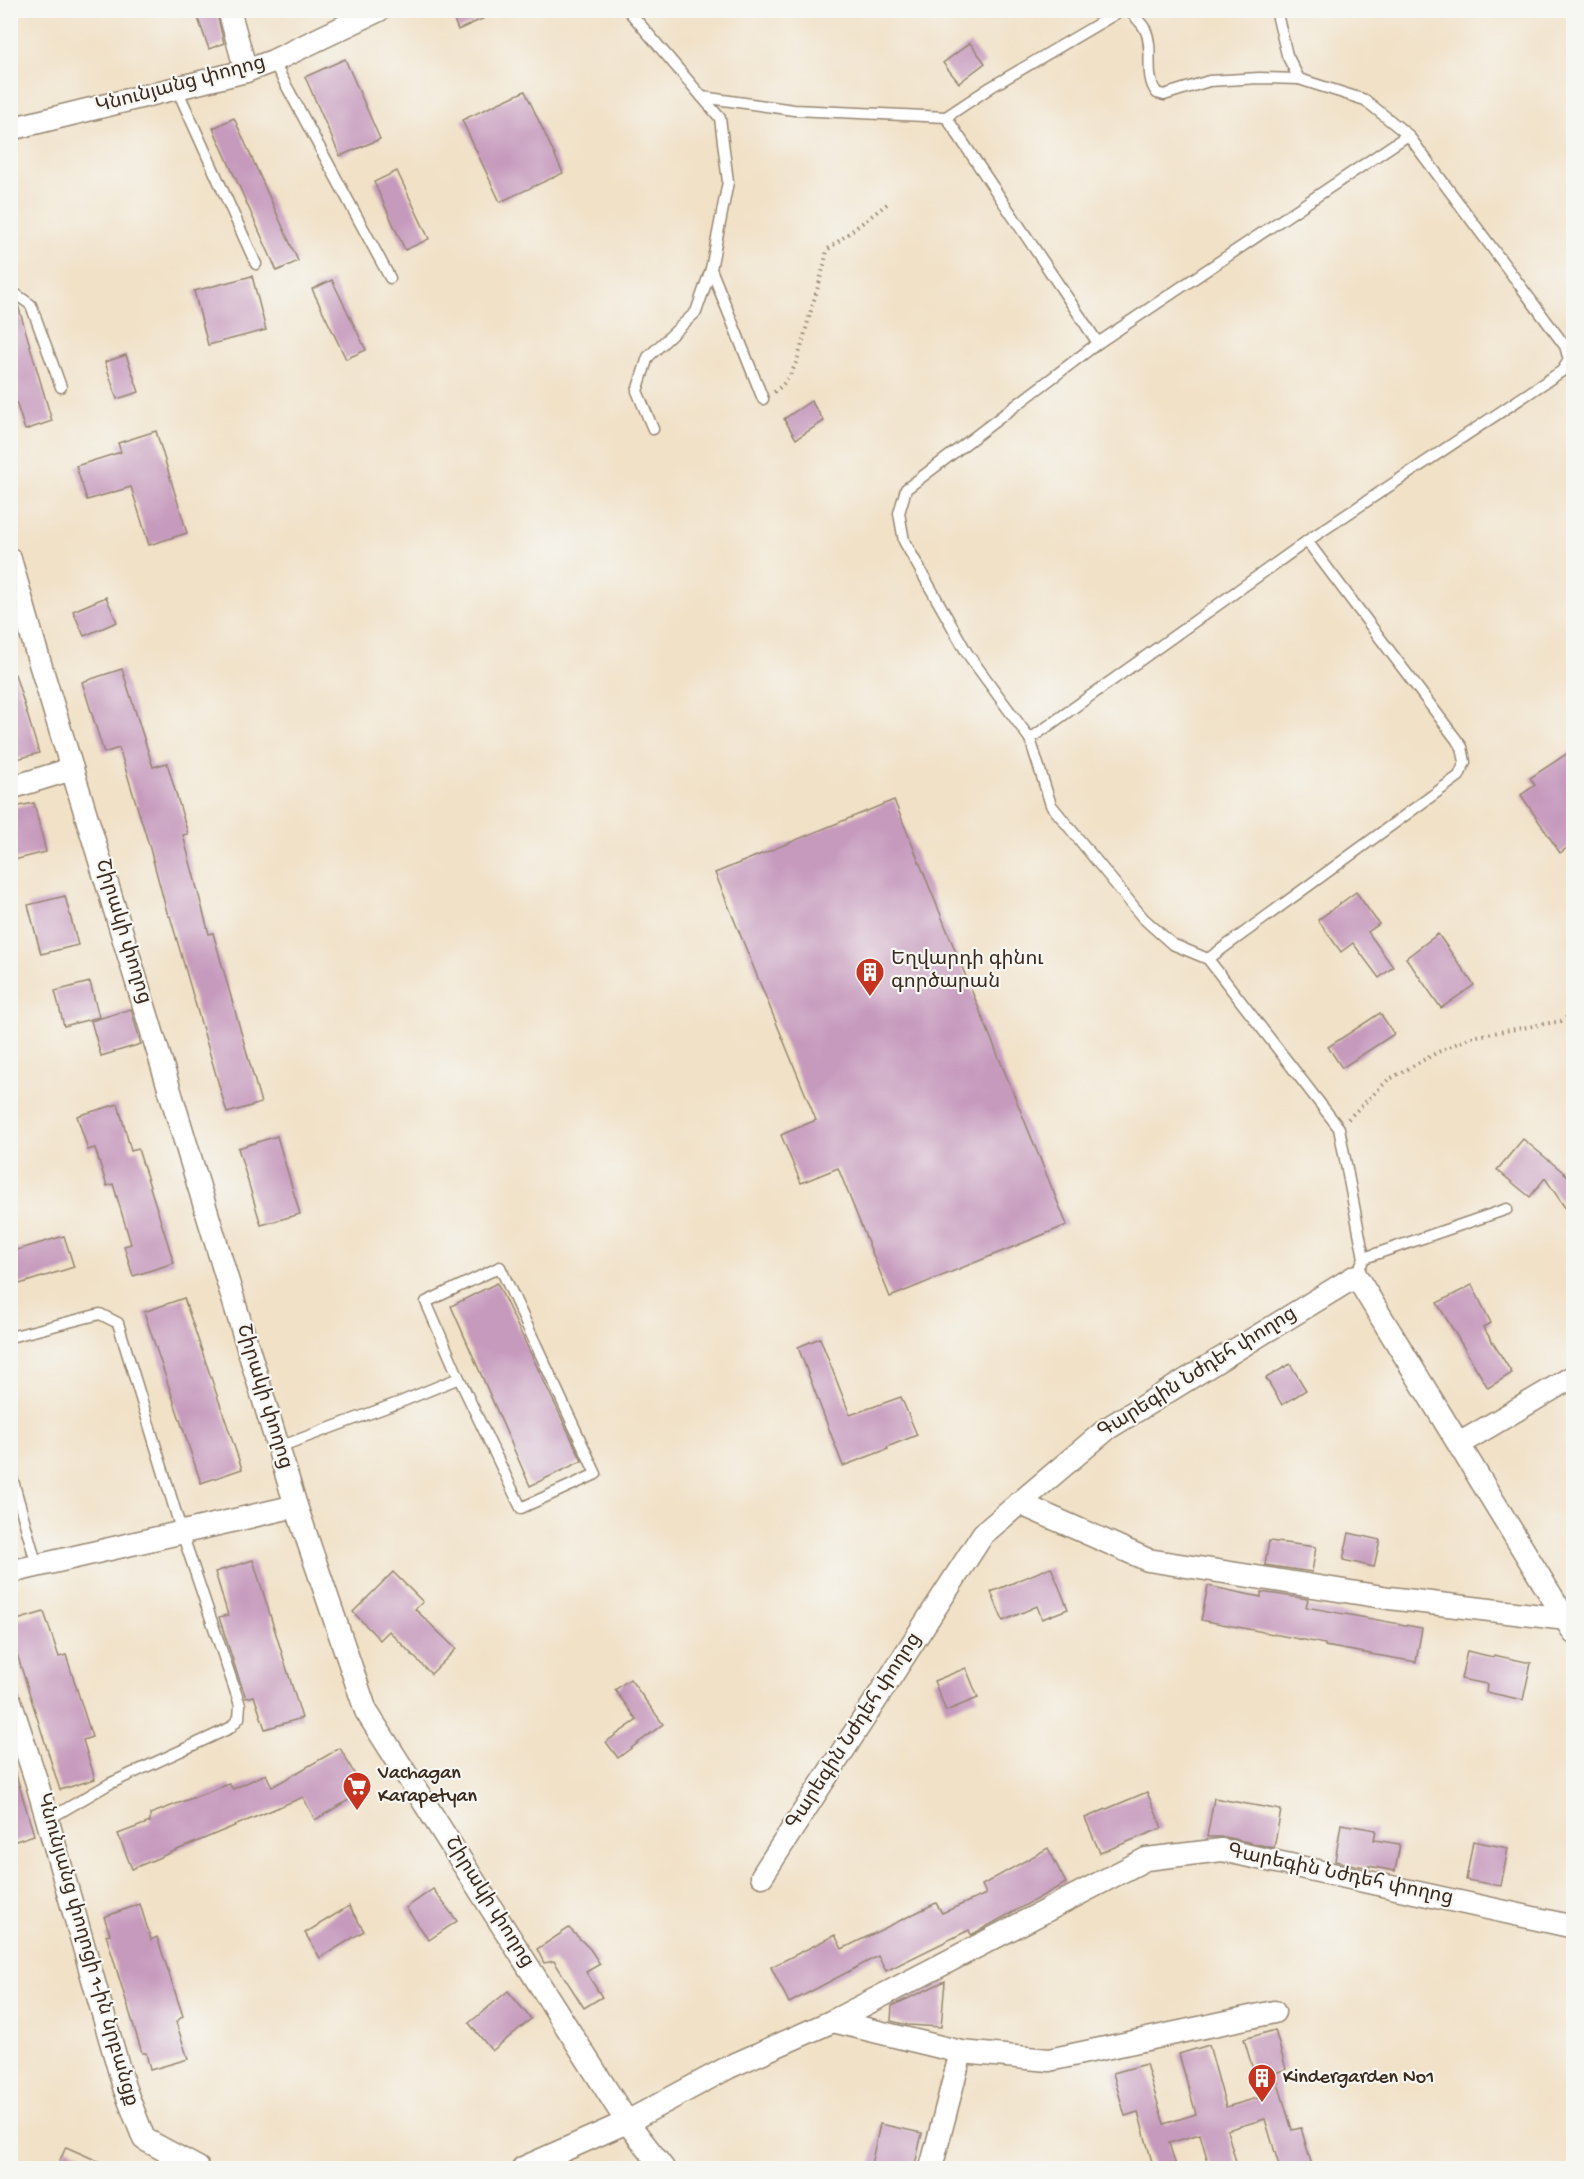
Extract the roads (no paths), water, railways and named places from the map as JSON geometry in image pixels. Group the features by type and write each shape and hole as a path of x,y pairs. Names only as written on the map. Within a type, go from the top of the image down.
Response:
{"street":[{"path":"229,10 246,71"},
{"name":"Կնունյանց փողոց","path":"10,129 246,71 273,61 379,10"},
{"name":"Շիրակի փողոց","path":"10,559 296,1506 366,1711 627,2122 662,2168"},
{"path":"10,788 72,769"},
{"path":"1360,1267 1459,1444 1570,1626"},
{"name":"Գարեգին Նժդեհ փողոց","path":"762,1876 983,1534 1108,1428 1360,1267"},
{"path":"1459,1444 1574,1376"},
{"path":"1019,1503 1148,1560 1570,1626"},
{"path":"10,1572 296,1506"},
{"name":"Կնունյանց փողոցի 1-ին նրբանցք","path":"10,1701 124,2087 144,2139 198,2169"},
{"name":"Գարեգին Նժդեհ փողոց","path":"523,2169 627,2122 729,2067 833,2021 1146,1859 1222,1850 1574,1927"},
{"path":"833,2021 961,2052 1049,2060 1274,2012"},
{"path":"931,2169 961,2052"}],"lane":[{"path":"628,10 720,118 728,182 711,269 696,312 648,357 637,391 653,429"},
{"path":"702,97 794,110 946,117 991,87 1122,10"},
{"path":"1030,739 1307,541 1562,372 1569,360 1565,346 1408,135 1365,99 1299,80 1259,78 1209,81 1164,95 1157,93 1151,86 1149,46 1144,28 1129,10"},
{"path":"1276,10 1287,56 1299,80"},
{"path":"273,61 390,278"},
{"path":"177,89 256,264"},
{"path":"946,117 1098,343"},
{"path":"1408,135 1098,343 906,489 899,513 904,540 967,653 1030,739 1051,805 1143,918 1172,944 1208,959 1339,1128 1360,1267 1507,1209"},
{"path":"711,269 763,399"},
{"path":"10,294 17,295 31,305 61,387"},
{"path":"1208,959 1459,776 1465,762 1462,747 1307,541"},
{"path":"500,1267 596,1474 521,1508 459,1378 426,1302 500,1267"},
{"path":"10,1337 100,1314 118,1323 182,1533 240,1705 239,1718 230,1728 109,1784 47,1820"},
{"path":"279,1447 459,1378"},
{"path":"10,1470 37,1566"}],"place":[{"name":"Եղվարդի գինու գործարան","path":"870,998"},
{"name":"Vachagan Karapetyan","path":"357,1812"},
{"name":"Kindergarden No1","path":"1262,2104"}]}
